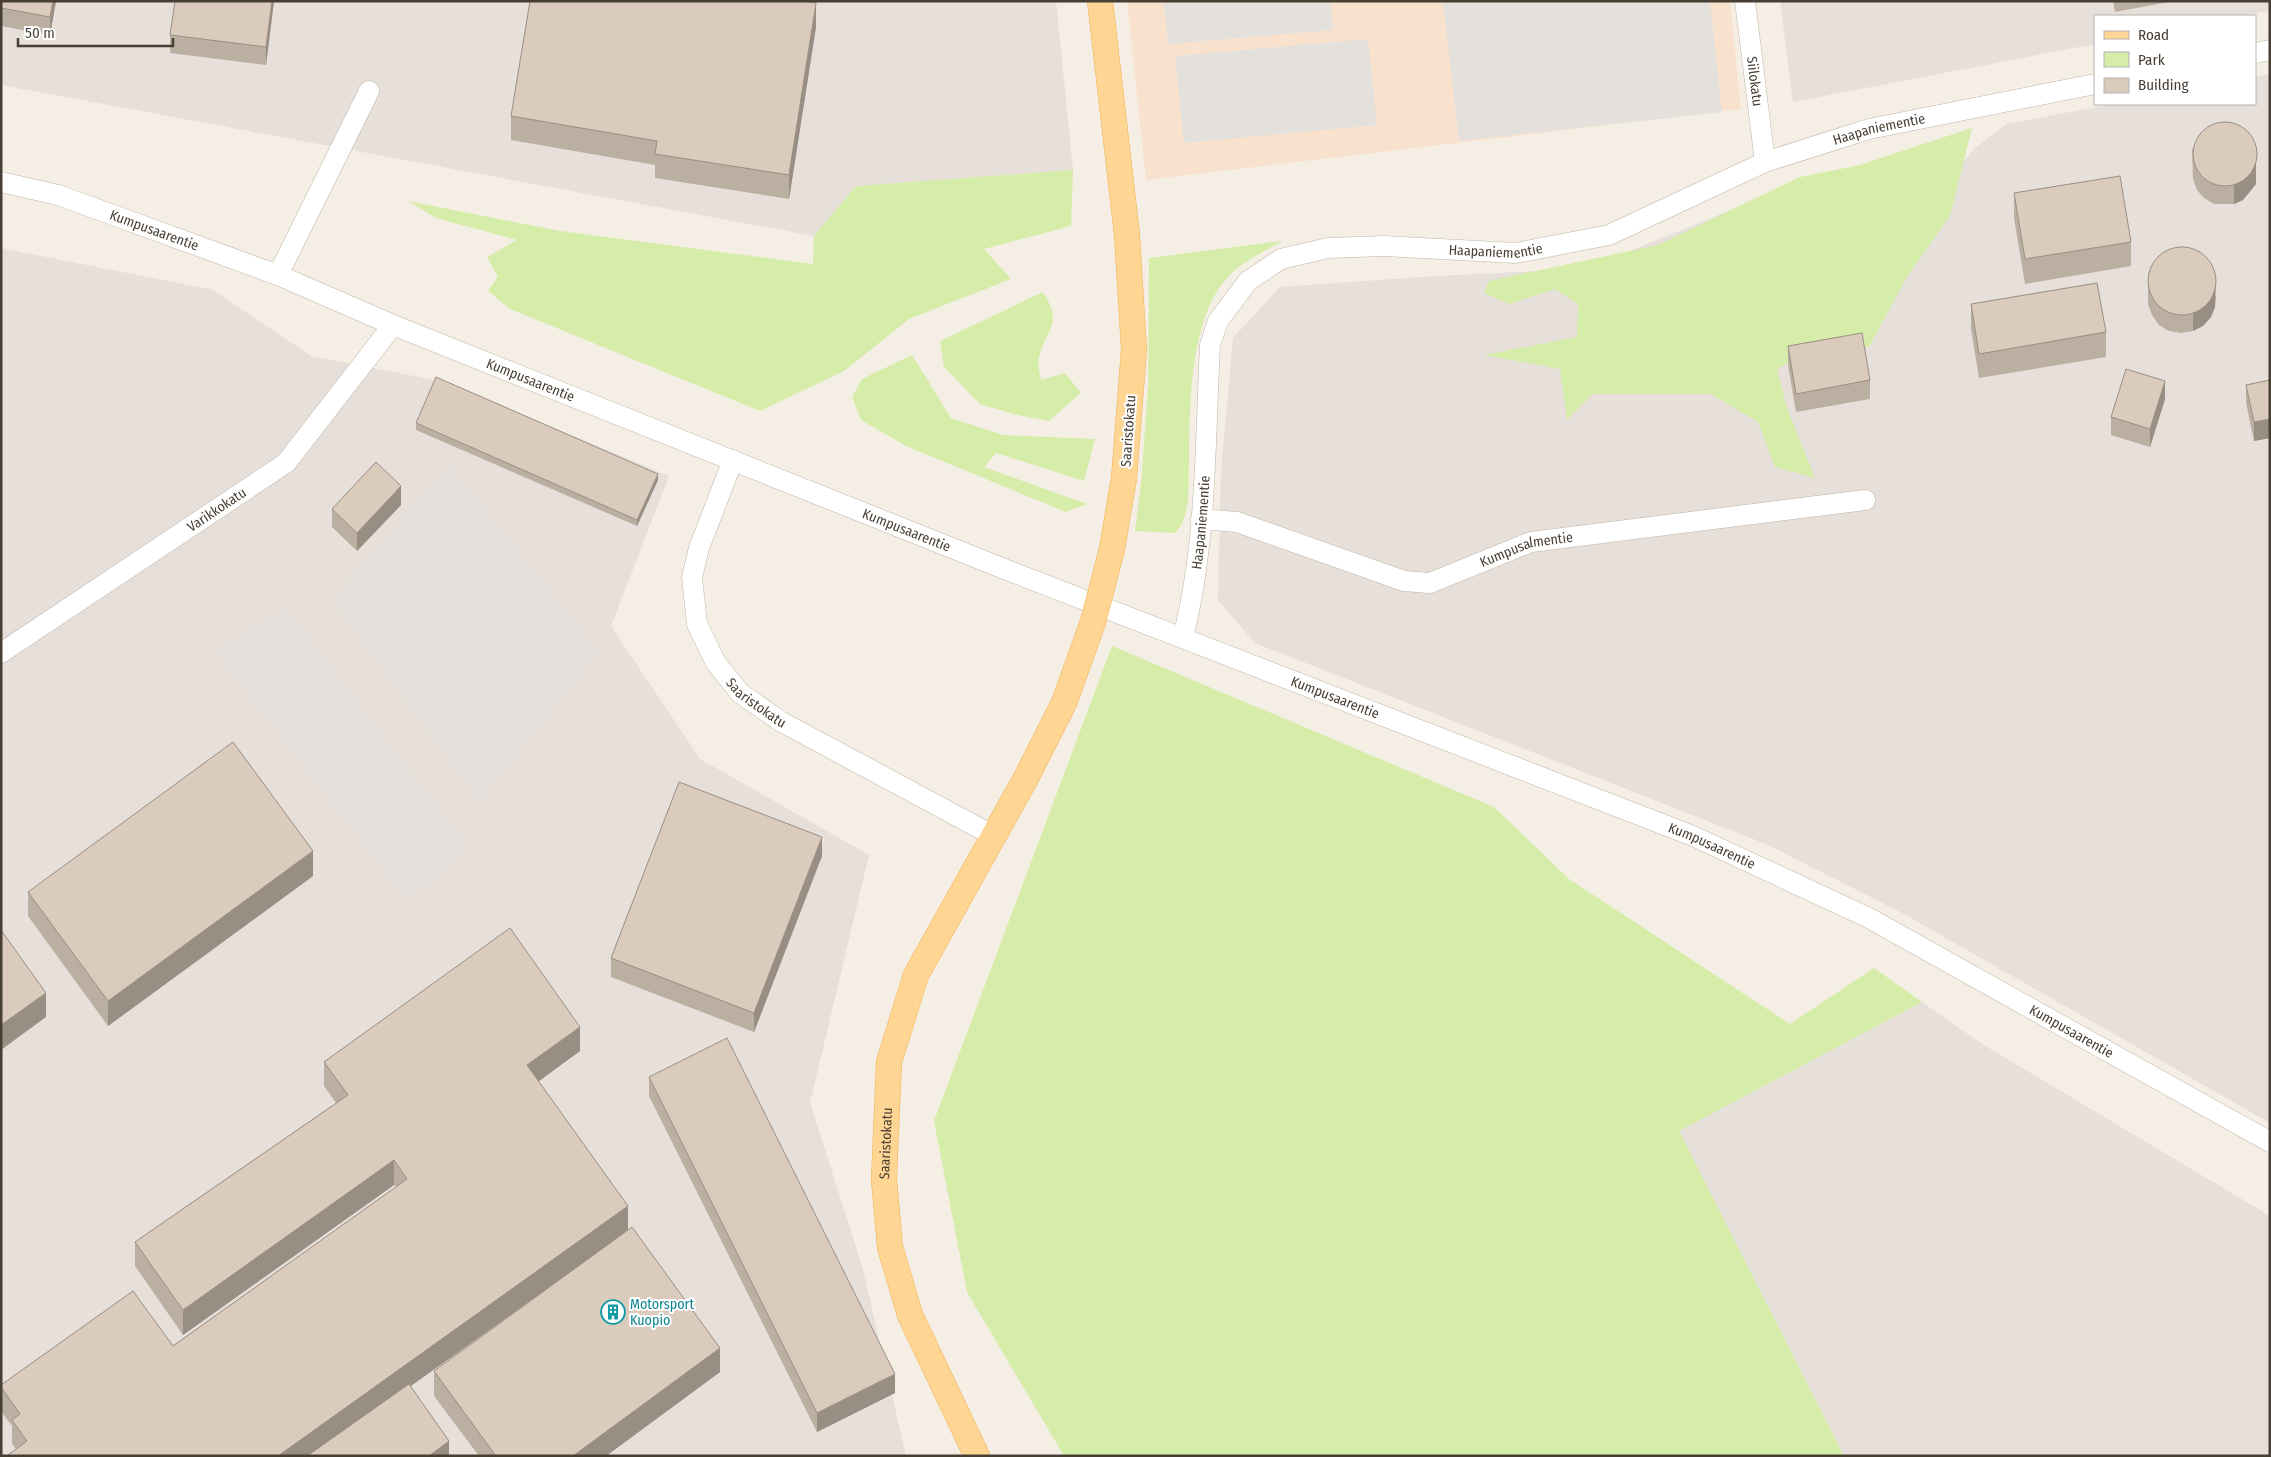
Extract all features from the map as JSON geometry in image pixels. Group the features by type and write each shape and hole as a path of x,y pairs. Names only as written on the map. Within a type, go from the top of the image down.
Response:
{"main road":[{"name":"Saaristokatu","path":"977,1456 910,1315 890,1247 884,1179 889,1062 916,976 1026,778 1064,703 1093,622 1112,549 1124,478 1134,350 1127,236 1100,1"}],"street":[{"name":"Siilokatu","path":"1745,1 1765,162"},
{"path":"2256,53 2270,50"},
{"name":"Haapaniementie","path":"1183,637 1192,602 1201,519 1210,345 1218,321 1248,281 1281,258 1328,248 1384,246 1516,253 1608,235 1765,162 1869,129 2094,84"},
{"path":"278,275 369,91"},
{"name":"Kumpusaarentie","path":"1,182 58,195 278,275 393,325 1057,589 1710,844 1869,918 2270,1142"},
{"name":"Varikkokatu","path":"1,653 286,463 393,325"},
{"name":"Saaristokatu","path":"733,460 699,548 692,577 697,624 716,663 740,692 780,721 994,836"},
{"name":"Kumpusalmentie","path":"1201,519 1237,522 1404,581 1430,584 1531,542 1864,500"}],"shaded area":[{"path":"1,1 1056,1 1073,170 857,186 814,236 1,85"},
{"path":"1127,1 1730,1 1741,109 1146,180"},
{"path":"1164,1 1330,1 1333,30 1168,44"},
{"path":"1443,1 1710,1 1722,112 1459,141"},
{"path":"1780,1 2270,1 2270,11 2248,15 2094,15 2094,44 1793,102"},
{"path":"1368,39 1377,125 1184,143 1175,56"},
{"path":"2270,74 2270,1123 1902,913 1766,844 1255,643 1218,600 1221,471 1233,338 1280,287 1436,276 1585,269 1778,191 1936,194 1974,149 2006,124 2108,105 2256,105 2256,77"},
{"path":"1,248 213,290 311,356 445,382 669,476 611,626 700,759 869,855 810,1103 863,1269 906,1456 1,1456"},
{"path":"449,470 595,652 480,796 336,600"},
{"path":"285,612 462,844 447,866 407,895 219,651"},
{"path":"1922,1002 1982,1044 2270,1216 2270,1456 1844,1456 1679,1131"}],"green space":[{"path":"1972,128 1950,216 1908,275 1869,347 1804,353 1777,369 1787,408 1815,478 1775,467 1758,422 1711,394 1592,394 1567,420 1560,369 1484,355 1577,337 1578,304 1555,289 1509,304 1484,293 1489,281 1658,245 1800,177 1860,165"},
{"path":"1073,170 1071,226 984,249 1011,279 909,319 844,371 760,411 510,309 488,291 498,277 487,257 517,240 436,218 408,201 560,231 813,264 814,236 856,186"},
{"path":"1282,241 1238,267 1219,289 1208,310 1200,334 1195,360 1190,412 1188,498 1187,508 1180,526 1175,533 1135,531 1141,484 1148,387 1149,258"},
{"path":"1043,292 1049,303 1053,318 1038,360 1041,380 1065,373 1081,393 1049,421 1017,415 980,404 944,367 940,341"},
{"path":"912,355 951,418 1003,435 1095,439 1084,481 996,453 984,467 1087,504 1066,512 906,446 861,420 852,397 862,379"},
{"path":"1112,646 1494,807 1569,879 1790,1024 1874,968 1922,1002 1679,1131 1844,1456 1064,1456 967,1292 934,1121"}],"building":[{"path":"1,1 53,1 50,17 1,8"},
{"path":"175,1 272,1 266,47 170,35"},
{"path":"530,1 806,1 816,3 789,175 655,154 657,141 511,116"},
{"path":"2225,122 2237,124 2248,131 2255,142 2257,154 2255,166 2248,177 2237,184 2225,186 2213,184 2202,177 2195,166 2193,154 2195,142 2202,131 2213,124"},
{"path":"2120,176 2131,242 2025,259 2014,193"},
{"path":"2182,247 2195,250 2206,257 2213,268 2216,281 2213,294 2206,305 2195,312 2182,315 2169,312 2158,305 2151,294 2148,281 2151,268 2158,257 2169,250"},
{"path":"2097,283 2106,332 1979,354 1971,304"},
{"path":"1862,333 1870,380 1796,394 1788,346"},
{"path":"2126,369 2165,381 2150,429 2111,417"},
{"path":"436,377 658,474 637,520 416,423"},
{"path":"2270,380 2270,419 2254,422 2246,385"},
{"path":"376,462 401,486 357,533 332,509"},
{"path":"233,742 313,851 108,1001 28,892"},
{"path":"679,782 822,837 754,1013 611,958"},
{"path":"510,928 580,1027 527,1065 628,1206 278,1456 9,1456 27,1441 12,1420 20,1414 1,1385 133,1291 173,1346 407,1179 394,1160 183,1310 135,1242 348,1095 324,1062"},
{"path":"1,930 46,993 1,1025"},
{"path":"727,1038 895,1374 817,1413 649,1077"},
{"name":"Motorsport Kuopio","path":"632,1227 720,1348 573,1456 496,1456 434,1371"},
{"path":"409,1384 449,1441 429,1456 307,1456"}],"place":[{"name":"Motorsport Kuopio","path":"613,1312"}]}
